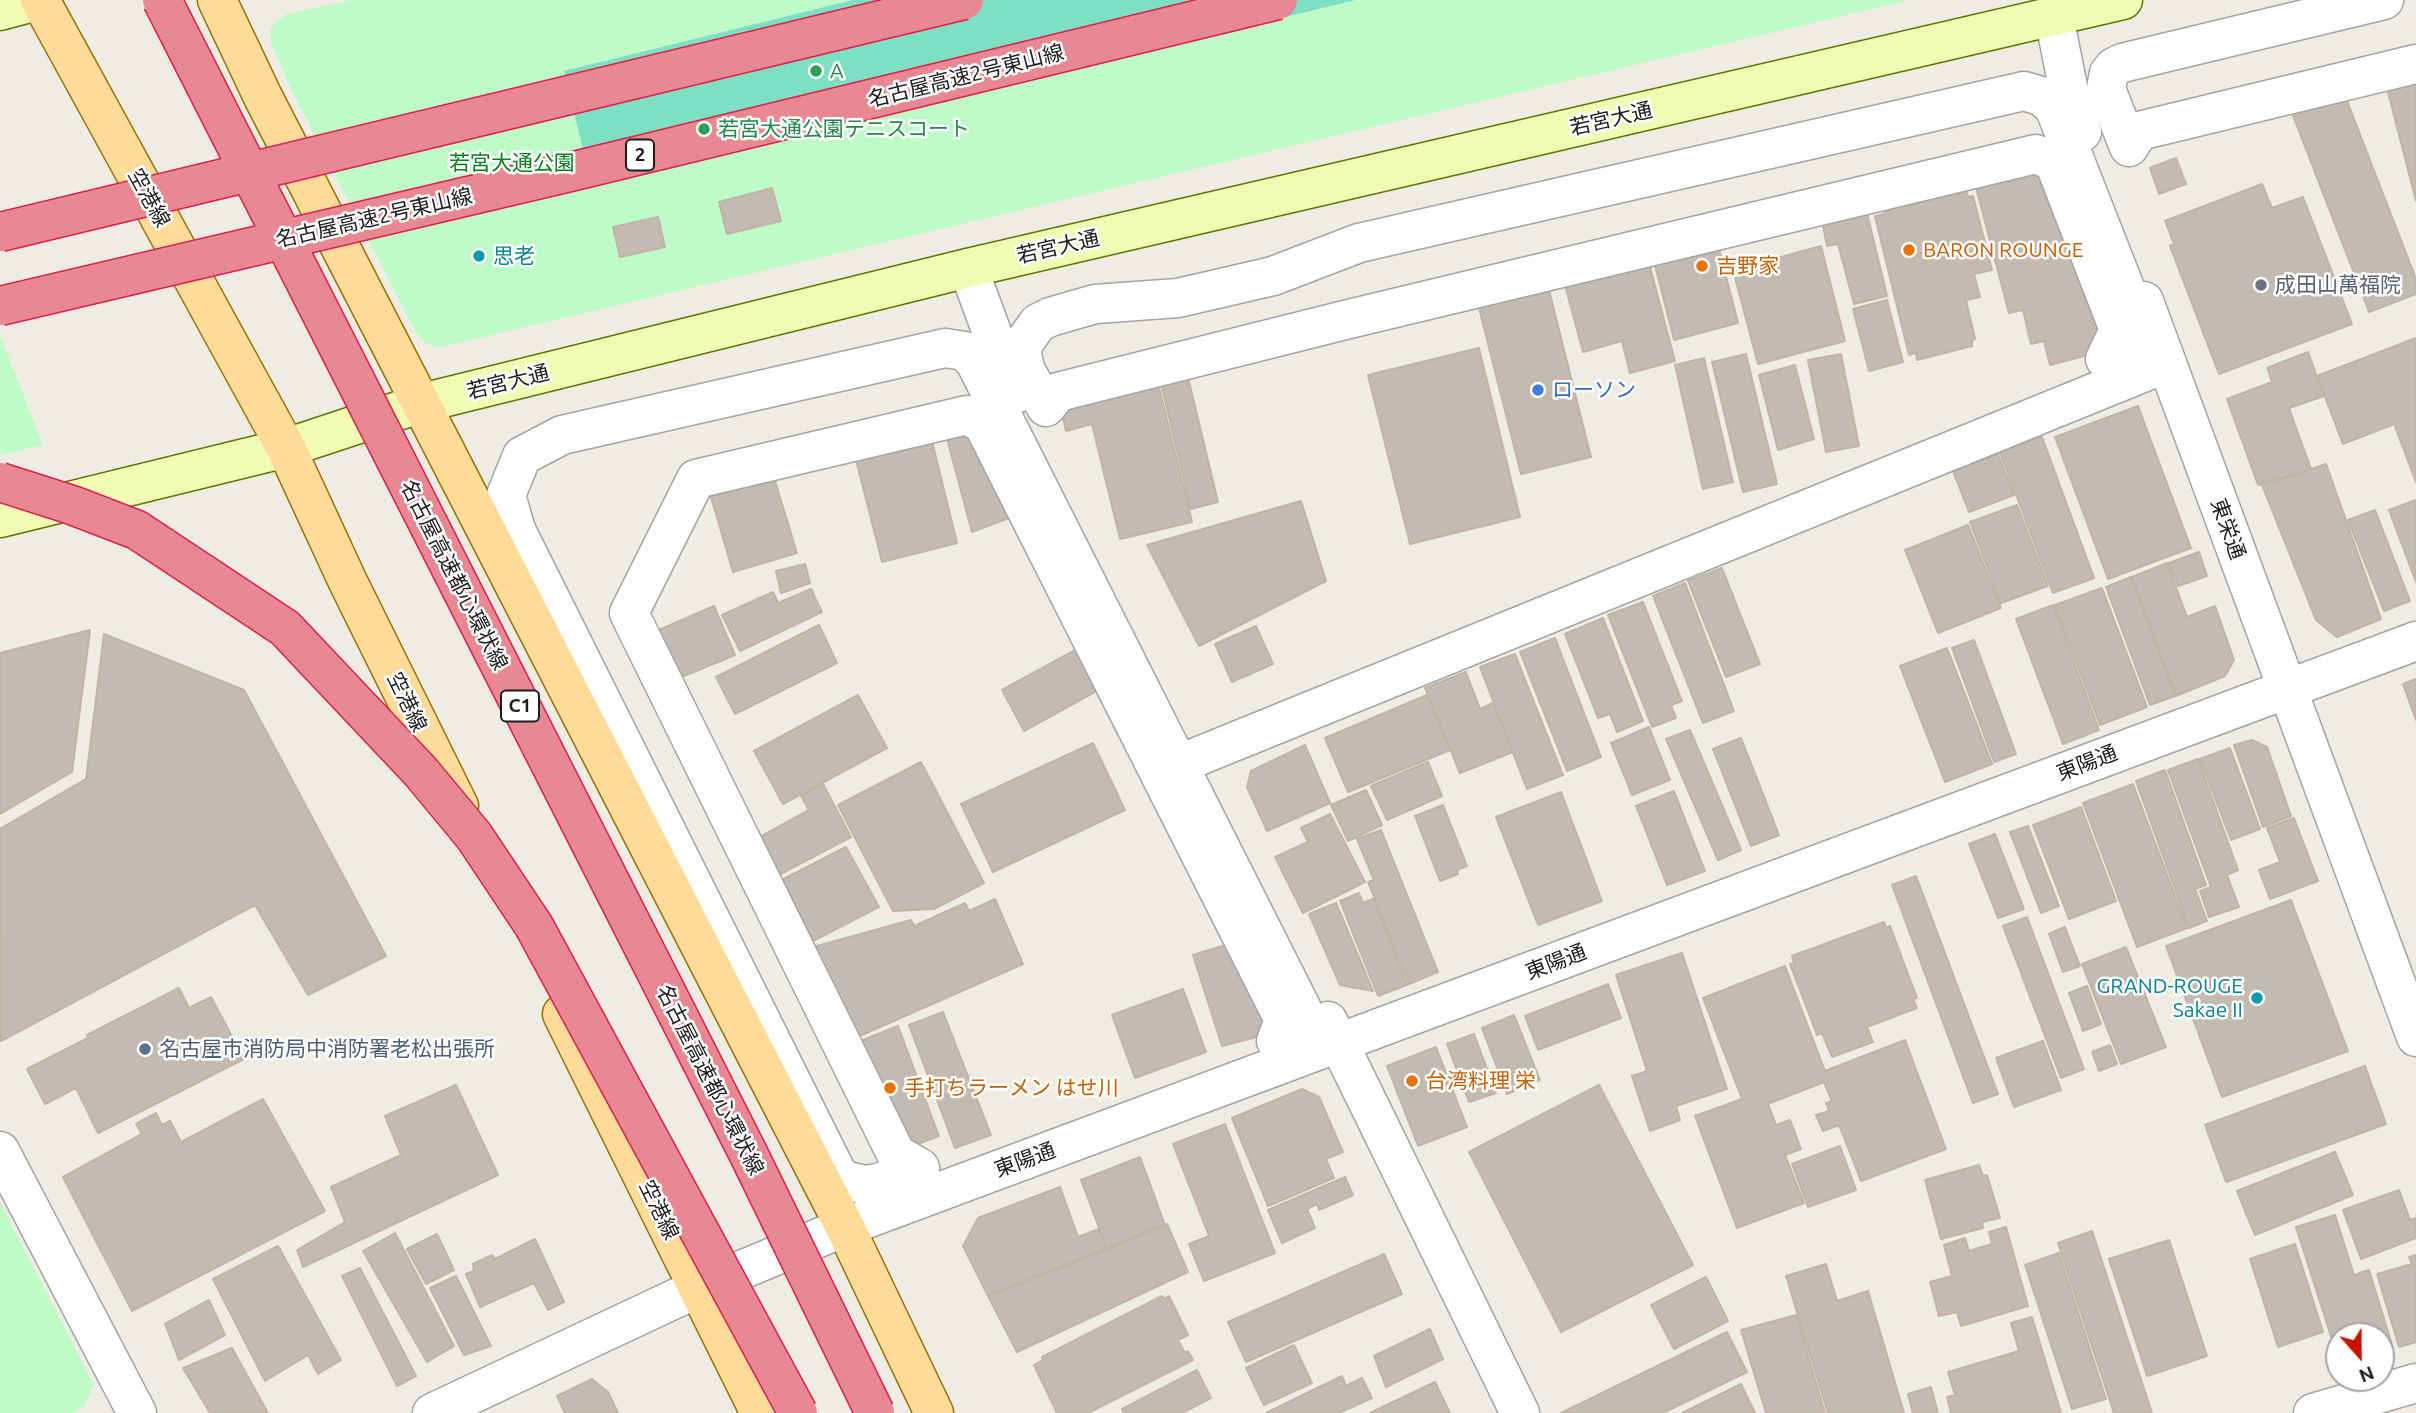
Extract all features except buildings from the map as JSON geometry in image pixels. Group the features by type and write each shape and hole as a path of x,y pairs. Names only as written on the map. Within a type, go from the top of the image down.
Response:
{"highway":[{"name":"名古屋高速都心環状線","path":"163,0 741,1141 875,1413"},
{"path":"0,232 964,0"},
{"name":"名古屋高速2号東山線","path":"0,306 566,173 1278,0"},
{"path":"0,482 72,505 137,530 285,628 420,771 474,836 534,926 798,1413"}],"main road":[{"name":"空港線","path":"40,0 286,448 348,582 760,1413"},
{"path":"217,0 263,97 845,1227 934,1413"}],"street":[{"path":"0,11 40,0"},
{"path":"2384,0 2114,67 2109,73 2106,89 2129,147 2139,131 2416,64"},
{"name":"若宮大通","path":"0,518 286,448 422,403 968,268 2102,3"},
{"name":"東栄通","path":"2054,16 2071,102 2416,1037"},
{"path":"2024,91 2041,96 2054,107 2138,321 2140,330 2134,344 2105,359 2119,330 2054,162 2036,154 1058,392 1046,407 1028,377 1023,356 1023,344 1038,323 1095,303 1178,298 1273,276 1359,243 2024,91"},
{"path":"968,268 1004,365 1194,758 1339,1043 1520,1413"},
{"path":"945,348 965,352 975,362 1301,1009 1301,1027 1292,1035 1276,1041 1284,1020 983,424 967,415 696,479 629,613 896,1154 920,1168 878,1183 864,1185 844,1180 837,1173 516,530 506,495 523,456 562,435 945,348"},
{"path":"1194,758 2167,363"},
{"name":"東陽通","path":"432,1413 698,1288 845,1227 2416,641"},
{"path":"0,1151 137,1413"},
{"path":"2313,1413 2416,1383"}],"green space":[{"name":"若宮大通公園","path":"351,0 1910,0 441,347 426,344 415,331 291,89 271,43 270,30 287,14"},
{"name":"若宮大通公園テニスコート","path":"853,0 1355,0 592,187 564,71"},
{"path":"0,335 43,445 0,455"},
{"path":"0,1202 94,1385 84,1407 72,1413 0,1413"}],"place":[{"name":"A","path":"816,71"},
{"name":"若宮大通公園テニスコート","path":"704,129"},
{"name":"BARON ROUNGE","path":"1909,250"},
{"name":"思老","path":"479,256"},
{"name":"吉野家","path":"1702,266"},
{"name":"成田山萬福院","path":"2261,285"},
{"name":"ローソン","path":"1538,390"},
{"name":"GRAND-ROUGE Sakae II","path":"2257,998"},
{"name":"名古屋市消防局中消防署老松出張所","path":"145,1049"},
{"name":"台湾料理 栄","path":"1412,1081"},
{"name":"手打ちラーメン はせ川","path":"890,1088"}]}
